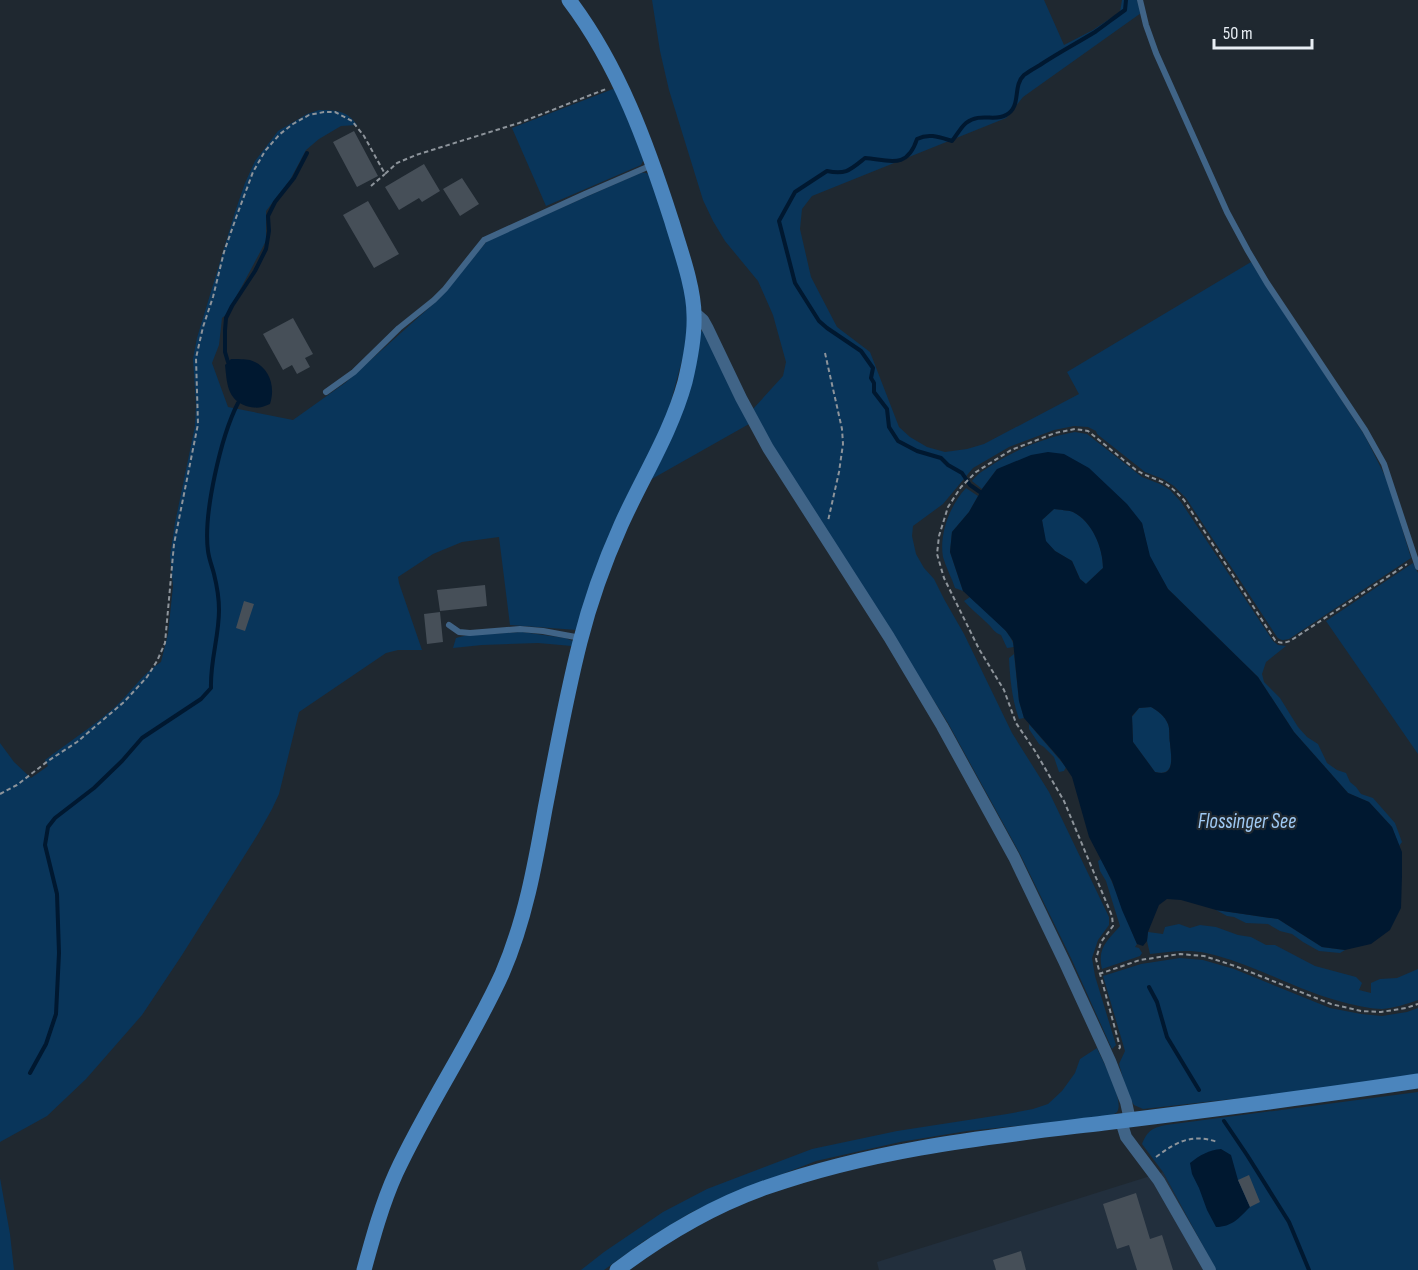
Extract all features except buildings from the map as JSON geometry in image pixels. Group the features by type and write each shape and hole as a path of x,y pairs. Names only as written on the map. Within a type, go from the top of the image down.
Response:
{"main road":[{"path":"364,1270 377,1224 395,1175 416,1131 483,1012 514,940 533,875 564,712 581,638 599,578 677,405 690,358 694,313 690,287 653,165 621,86 602,49 569,0"},
{"path":"617,1270 655,1243 732,1202 811,1173 893,1152 1418,1081"}],"street":[{"path":"694,313 703,320 708,329 768,448 895,647 942,726 1014,857 1110,1061 1126,1102 1126,1137 1159,1181 1210,1270"}],"lane":[{"path":"1140,0 1156,53 1227,212 1258,267 1365,430 1383,464 1418,567"},
{"path":"326,392 354,372 399,328 434,300 484,240 653,165"},
{"path":"449,625 459,632 520,629 581,638"}],"path":[{"path":"371,186 397,163 416,155 519,123 605,89 621,86"},
{"path":"0,794 17,785 77,742 130,695 147,677 165,643 174,544 198,424 196,358 202,327 237,215 253,172 265,151 280,134 293,124 309,115 334,112 352,121 364,136 385,174"},
{"path":"824,535 833,503 843,444 842,429 825,353"},
{"path":"1110,1061 1120,1047 1095,959 1101,942 1113,926 1112,916 1064,801 1016,723 1004,690 979,649 944,578 937,554 939,536 948,507 961,487 976,472 1011,450 1055,433 1075,429 1088,431 1143,475 1162,481 1184,500 1279,643 1290,641 1415,559"},
{"path":"1099,974 1140,960 1180,954 1204,957 1236,966 1331,1004 1361,1011 1381,1012 1418,1004"},
{"path":"1146,1164 1172,1145 1188,1139 1206,1138 1217,1142"}],"shaded area":[{"path":"652,0 1044,0 1064,45 1093,30 1120,12 1122,0 1137,0 1141,13 1023,97 1006,118 812,196 802,209 800,229 811,277 837,327 870,352 899,427 927,447 945,452 967,449 984,444 1079,394 1067,372 1251,262 1365,436 1388,482 1411,558 1289,639 1284,640 1277,637 1186,498 1163,479 1145,472 1096,431 1088,427 1074,426 1054,430 1009,447 973,468 943,504 913,526 912,536 916,554 934,579 964,634 1012,733 1049,792 1109,917 1109,925 1098,940 1092,958 1095,976 1116,1045 1112,1049 1020,854 948,723 769,440 753,409 783,376 786,362 773,315 758,281 725,241 703,200 669,90"},
{"path":"613,89 616,91 644,159 641,165 546,206 512,128"},
{"path":"319,110 345,114 357,125 341,126 306,150 290,180 266,211 266,241 227,314 222,318 219,345 212,363 228,407 293,420 345,383 440,298 488,240 644,173 652,178 686,292 688,327 685,349 667,416 577,630 510,625 499,537 462,542 433,554 398,577 422,650 398,650 386,653 299,712 279,794 272,809 182,955 142,1015 86,1079 47,1116 0,1142 0,743 14,762 31,778 48,766 45,760 115,707 143,677 161,662 168,634 173,586 170,556 195,426 193,359 197,338 235,212 255,161 278,131 307,114"},
{"path":"702,331 749,424 650,480 699,333"},
{"path":"1075,432 1087,434 1142,477 1170,490 1181,502 1273,641 1278,645 1286,646 1266,662 1262,674 1264,682 1280,698 1298,727 1318,744 1327,763 1346,773 1350,782 1361,794 1373,798 1395,823 1402,842 1399,846 1392,827 1369,802 1348,793 1294,732 1258,677 1168,589 1149,556 1142,523 997,469 982,489 972,481 982,471 1014,453 1044,440"},
{"path":"966,488 978,496 969,512 952,532 950,552 963,591 955,588 944,561 942,548 947,520 955,503"},
{"path":"1054,509 1071,511 1080,516 1096,536 1103,568 1086,584 1080,579 1072,561 1055,551 1045,541 1042,520"},
{"path":"1413,563 1418,573 1418,754 1326,621"},
{"path":"970,597 996,620 1012,640 1014,647 1007,648 1001,635 964,601"},
{"path":"522,632 565,638 573,641 572,646 538,643 453,648 456,638 468,635"},
{"path":"1014,654 1019,701 1024,718 1019,719 1010,674 1009,658"},
{"path":"1151,707 1163,716 1169,728 1171,764 1162,773 1155,772 1133,742 1132,717 1139,708"},
{"path":"1029,724 1066,767 1064,771 1059,772 1054,757 1039,744 1029,729"},
{"path":"1101,859 1137,944 1135,947 1139,948 1142,953 1140,956 1102,969 1102,950 1120,926 1106,881 1100,871 1098,861"},
{"path":"1216,910 1278,919 1322,947 1345,950 1340,953 1319,951 1292,934 1280,931 1268,924 1246,923"},
{"path":"1179,924 1190,928 1200,925 1216,927 1251,937 1266,945 1275,945 1315,966 1356,977 1362,983 1359,990 1371,993 1371,983 1380,979 1397,978 1418,969 1418,1000 1387,1008 1366,1007 1332,999 1243,964 1206,953 1185,951 1150,954 1147,941 1148,932 1163,934 1165,927"},
{"path":"1180,958 1203,960 1234,969 1330,1008 1382,1016 1418,1008 1418,1076 1307,1092 1143,1109 1134,1105 1128,1096 1119,1064 1125,1051 1103,976 1141,964"},
{"path":"1097,1048 1116,1090 1119,1106 1114,1114 967,1131 900,1142 816,1161 731,1194 690,1213 644,1241 604,1270 581,1270 663,1212 707,1189 812,1149 897,1131 1007,1114 1048,1104 1062,1091 1075,1073 1080,1059"},
{"path":"1418,1092 1418,1270 1216,1270 1163,1172 1142,1144 1151,1130 1166,1125"},
{"path":"1163,1172 1216,1270 879,1270 877,1262"},
{"path":"0,1178 10,1234 14,1270 0,1270"}],"water":[{"path":"231,359 250,360 262,367 271,384 270,404 253,408 235,399 229,390 226,378 225,365"},
{"name":"Flossinger See","path":"1048,452 1064,454 1089,468 1127,504 1142,523 1150,556 1168,589 1258,677 1294,732 1348,793 1369,802 1392,827 1402,852 1401,908 1390,930 1371,944 1345,950 1322,947 1278,919 1216,910 1181,900 1167,899 1159,905 1148,932 1147,941 1143,946 1137,944 1112,881 1089,837 1072,777 1060,759 1024,718 1019,701 1013,641 1006,631 963,591 950,552 952,532 969,512 997,469 1031,455","holes":["1054,509 1071,511 1080,516 1091,528 1099,544 1103,568 1086,584 1080,579 1072,561 1055,551 1046,541 1042,520","1151,707 1163,716 1169,728 1171,765 1166,772 1162,773 1155,772 1133,742 1132,716 1139,708"]},
{"path":"1221,1149 1231,1155 1238,1180 1250,1207 1231,1224 1216,1227 1192,1174 1190,1163 1205,1153"}],"waterway":[{"path":"980,492 970,485 962,473 941,458 917,451 898,441 889,427 887,409 874,392 874,383 871,378 873,368 861,351 819,321 795,283 779,221 795,192 827,171 848,170 865,158 896,161 908,155 917,139 921,137 938,137 952,141 964,125 971,120 1006,115 1014,107 1018,85 1024,75 1102,27 1125,10 1126,0"},
{"path":"228,362 225,352 226,318 266,249 269,231 268,216 275,202 294,178 307,153"},
{"path":"30,1073 46,1044 56,1014 59,953 57,894 45,845 48,827 55,818 94,788 142,738 201,699 211,688 219,601 208,551 208,517 225,435 238,403"},
{"path":"1149,987 1157,1002 1167,1037 1199,1090"},
{"path":"1224,1121 1289,1222 1309,1270"}]}
